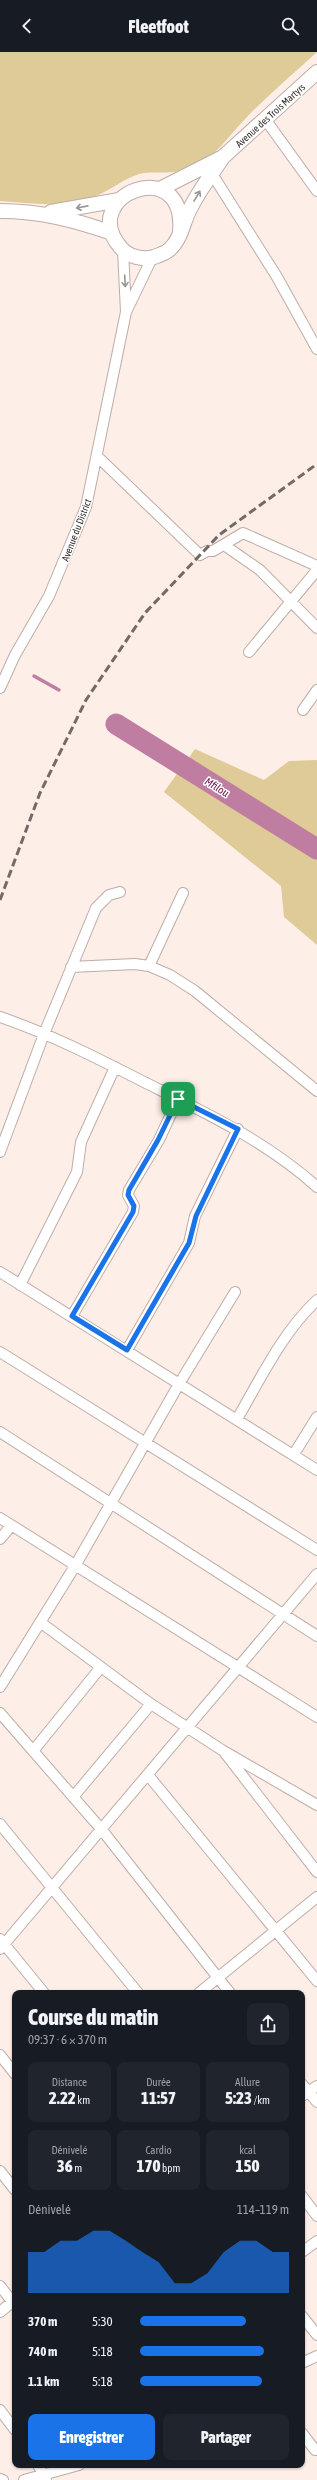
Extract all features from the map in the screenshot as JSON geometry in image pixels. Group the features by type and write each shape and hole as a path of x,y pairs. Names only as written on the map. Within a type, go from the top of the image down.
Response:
{"main road":[{"name":"Avenue des Trois Martyrs","path":"180,232 210,170 317,72"},
{"name":"Avenue des Trois Martyrs","path":"160,189 210,170"},
{"path":"138,188 160,189 170,196 178,206 182,219 180,232 170,249 152,258 137,257 123,250 112,233 110,222 113,210 125,194 138,188"},
{"path":"44,214 119,200"},
{"path":"0,211 44,214 75,220 112,233"}],"street":[{"path":"265,119 317,191"},
{"path":"210,170 277,277 317,349"},
{"name":"Avenue du District","path":"0,688 15,655 49,596 86,507 98,457 126,312 123,250"},
{"name":"Avenue du District","path":"126,312 152,258"},
{"path":"98,457 200,555 224,545 243,533 317,566"},
{"path":"224,545 260,570 317,628"},
{"path":"249,652 317,570"},
{"path":"302,710 317,690"},
{"path":"0,1152 44,1034 96,908 109,895 120,892"},
{"path":"149,966 183,893"},
{"path":"71,967 124,964 149,966 170,975 195,991 317,1091"},
{"path":"0,1017 44,1034 115,1067 238,1129 315,1186 317,1196"},
{"path":"20,1285 77,1172 81,1142 115,1067"},
{"path":"72,1316 133,1212 134,1206 128,1195 129,1190 158,1140 178,1099"},
{"path":"127,1350 189,1243 196,1216 238,1129"},
{"path":"0,1272 294,1454 317,1470"},
{"path":"0,1687 75,1566 179,1384 236,1292"},
{"path":"237,1419 286,1336 301,1316 317,1300"},
{"path":"0,1352 145,1444 317,1550"},
{"path":"294,1454 317,1417"},
{"path":"0,1432 110,1505 317,1636"},
{"path":"0,1518 317,1717"},
{"path":"0,1539 11,1526"},
{"path":"41,1990 1,1944 102,1830 317,1574"},
{"path":"40,1622 151,1704 222,1750 317,1805"},
{"path":"33,1750 101,1667"},
{"path":"73,1797 151,1704"},
{"path":"0,1713 102,1830 228,1990"},
{"path":"222,1750 317,1872"},
{"path":"148,1774 317,1981"},
{"path":"0,1824 136,1990"},
{"path":"203,1990 317,1897"},
{"path":"0,2055 12,2070"},
{"path":"305,2091 317,2086"},
{"path":"305,2092 317,2102"},
{"path":"0,2171 12,2186"},
{"path":"305,2200 317,2216"},
{"path":"305,2250 317,2241"},
{"path":"0,2286 12,2300"},
{"path":"0,2312 12,2303"},
{"path":"305,2320 317,2335"},
{"path":"305,2362 317,2356"},
{"path":"0,2410 12,2426"},
{"path":"305,2437 315,2450"},
{"path":"40,2468 45,2478"},
{"path":"24,2480 45,2478 71,2468"}],"shaded area":[{"path":"0,52 317,52 254,109 214,153 199,164 176,172 151,172 139,174 101,194 72,203 36,204 0,201"},
{"path":"195,749 264,780 289,761 317,760 317,945 284,917 281,886 164,792"}],"waterway":[{"name":"Mfilou","path":"34,676 59,690"},
{"name":"Mfilou","path":"116,724 317,849"}],"railway":[{"path":"0,900 40,793 86,700 145,613 219,535 317,464"}],"route":[{"path":"178,1099 238,1129 196,1216 189,1243 127,1350 72,1316 133,1212 134,1206 128,1195 129,1190 158,1140 178,1099"}]}
